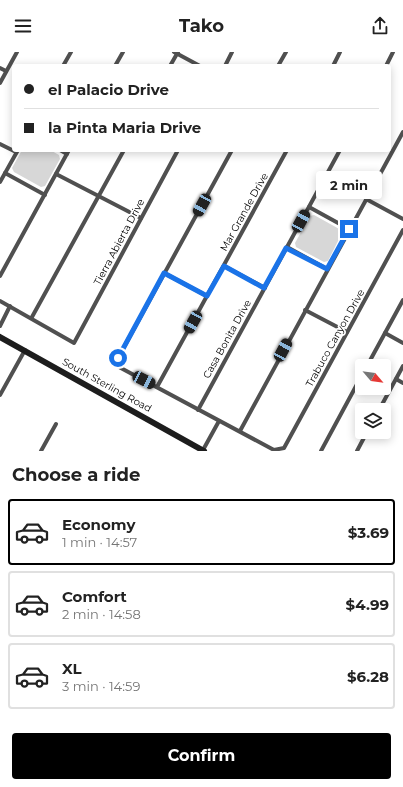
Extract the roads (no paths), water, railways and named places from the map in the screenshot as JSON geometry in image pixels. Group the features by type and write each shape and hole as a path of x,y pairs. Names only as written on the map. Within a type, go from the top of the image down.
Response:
{"street":[{"path":"0,83 17,52"},
{"path":"65,64 71,52"},
{"path":"116,64 123,52"},
{"path":"225,64 232,52"},
{"path":"279,64 286,52"},
{"path":"334,64 340,52"},
{"path":"387,64 393,52"},
{"path":"171,64 176,53 196,64"},
{"path":"0,68 6,71"},
{"path":"240,431 403,132"},
{"path":"0,144 12,149"},
{"path":"0,182 16,152"},
{"path":"0,276 46,195 68,152"},
{"path":"0,300 32,317 123,152"},
{"name":"Tierra Abierta Drive","path":"32,317 74,343 177,152"},
{"path":"231,152 118,358 118,367 274,450 279,450"},
{"name":"Mar Grande Drive","path":"157,387 224,266 284,152"},
{"name":"Casa Bonita Drive","path":"198,410 339,152"},
{"path":"5,173 46,195"},
{"path":"56,174 141,218"},
{"path":"366,199 403,219"},
{"path":"309,207 349,229"},
{"name":"Trabuco Canyon Drive","path":"279,450 284,448 403,230"},
{"path":"286,248 327,269"},
{"path":"224,266 264,288"},
{"path":"164,273 207,296"},
{"path":"371,359 403,300"},
{"path":"0,326 10,306"},
{"path":"305,310 347,332"},
{"path":"385,333 403,342"},
{"name":"South Sterling Road","path":"0,337 204,451"},
{"path":"0,395 25,350"},
{"path":"383,403 403,366"},
{"path":"396,379 403,383"},
{"path":"321,451 355,388"},
{"path":"204,451 219,421"},
{"path":"41,451 56,424"},
{"path":"356,451 363,439"}]}
